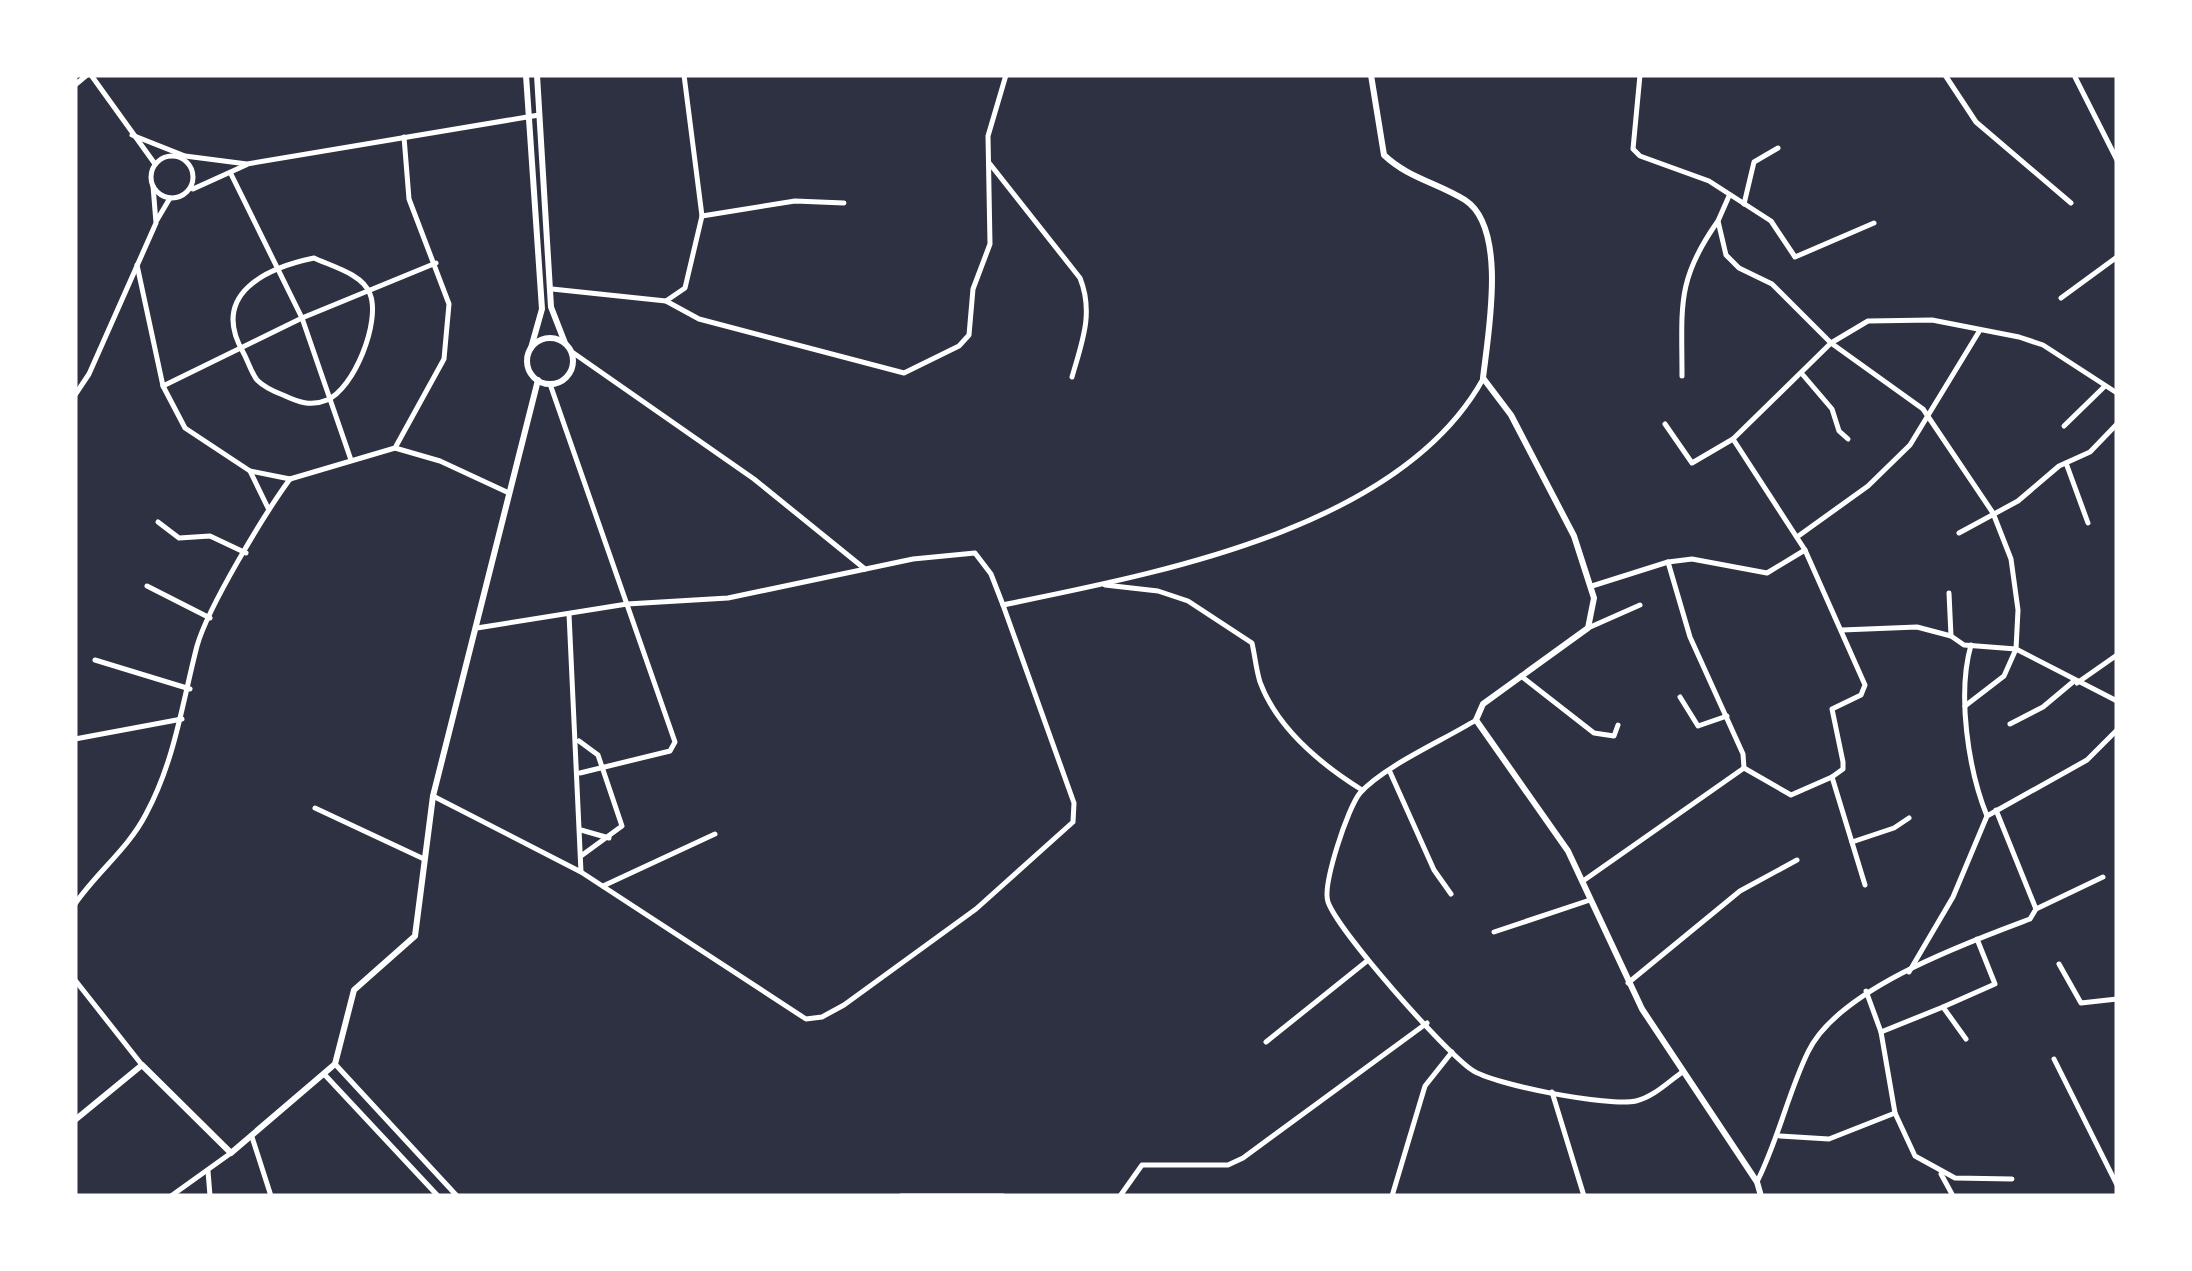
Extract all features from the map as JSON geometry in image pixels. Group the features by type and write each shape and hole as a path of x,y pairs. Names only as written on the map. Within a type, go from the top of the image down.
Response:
{"street":[{"path":"75,85 89,75 155,164 156,223"},
{"path":"526,75 542,310 527,364 538,380 550,384 570,374 572,352"},
{"path":"536,75 554,318 566,343 572,352 754,478 865,569"},
{"path":"666,301 685,288 702,216 684,75"},
{"path":"552,289 666,301 699,319 899,372 911,371 959,346 969,335 972,289 990,244 988,136 1006,75"},
{"path":"1003,605 1195,562 1376,487 1465,411 1484,378 1492,290 1481,215 1466,201 1410,175 1384,155 1371,75"},
{"path":"1640,75 1633,148 1640,156 1708,181 1771,221 1795,257 1874,223"},
{"path":"1945,75 1976,122 2071,203"},
{"path":"2075,77 2117,160"},
{"path":"132,134 176,154 248,164 539,115"},
{"path":"396,448 444,358 448,304 436,263 409,199 404,137"},
{"path":"1744,204 1754,162 1778,148"},
{"path":"155,164 176,154"},
{"path":"176,154 192,168 190,190"},
{"path":"988,162 1080,278 1089,312 1072,377"},
{"path":"75,396 89,374 170,198 248,164"},
{"path":"231,174 302,318 351,460"},
{"path":"153,186 170,198"},
{"path":"1682,376 1682,297 1687,272 1729,196"},
{"path":"702,216 795,201 844,203"},
{"path":"1718,222 1726,255 1739,268 1772,284 1831,343 1928,416 1961,472 1993,513 2011,559 2018,610 2016,649 2004,676 1966,706"},
{"path":"2062,298 2117,257"},
{"path":"314,258 350,274 370,291 375,323 362,356 331,399 310,405 259,382 235,340 235,314 252,280 274,266 314,258"},
{"path":"162,386 302,318 436,263"},
{"path":"137,265 162,386 185,428 250,471 290,479 396,448 440,461 512,494"},
{"path":"1665,424 1692,463 1733,438 1803,375 1831,343 1868,322 1932,320 2043,345 2117,393"},
{"path":"1797,536 1874,480 1910,445 1980,330"},
{"path":"530,348 544,338 566,343"},
{"path":"1803,375 1832,408 1839,431 1848,439"},
{"path":"1484,378 1511,415 1574,536 1592,586 1594,613 1588,628"},
{"path":"170,1196 252,1137 335,1064 354,990 415,936 433,796 538,380"},
{"path":"550,384 676,742 670,750 580,773"},
{"path":"2064,426 2105,386"},
{"path":"1959,533 2018,501 2041,477 2090,452 2117,424"},
{"path":"1668,562 1690,637 1727,716 1744,768 1792,794 1832,778 1843,768 1843,762 1832,709 1861,695 1866,685 1805,550 1733,438"},
{"path":"2066,463 2088,523"},
{"path":"250,471 268,508"},
{"path":"75,904 124,850 146,815 182,719 198,643 268,508 290,479"},
{"path":"158,522 178,538 210,536 246,553"},
{"path":"1592,586 1668,562 1692,559 1768,573 1805,550"},
{"path":"433,796 582,872 806,1018 822,1017 844,1005 976,909 1073,822 1074,803 1003,605 983,560 966,551 728,598 627,604 476,628"},
{"path":"1102,584 1158,591 1188,601 1252,643 1262,686 1278,712 1320,764 1362,790"},
{"path":"147,586 210,618"},
{"path":"1948,593 1951,636"},
{"path":"1640,604 1588,628 1483,704 1476,720 1362,790 1347,819 1326,897 1367,961 1452,1052 1486,1077 1614,1102 1637,1101 1681,1073"},
{"path":"569,614 579,741 582,872"},
{"path":"1842,630 1917,627 1971,646 2016,649 2117,701"},
{"path":"1971,646 1962,673 1973,774 1987,816"},
{"path":"2010,724 2043,706 2117,654"},
{"path":"95,660 190,689"},
{"path":"1521,676 1594,733 1614,736 1618,725"},
{"path":"1680,697 1698,726 1727,716"},
{"path":"75,740 182,719"},
{"path":"1476,720 1568,851 1628,983 1681,1073 1756,1182 1761,1196"},
{"path":"1908,974 1953,897 1987,816 2087,760 2117,730"},
{"path":"579,741 598,755 622,814 622,826 581,856"},
{"path":"1582,883 1744,768"},
{"path":"1390,772 1434,870 1451,894"},
{"path":"1832,778 1865,885"},
{"path":"315,808 424,860"},
{"path":"1996,809 2036,909"},
{"path":"1852,842 1894,828 1909,818"},
{"path":"581,830 609,838"},
{"path":"603,886 715,834"},
{"path":"1628,983 1740,891 1797,860"},
{"path":"1756,1182 1780,1136 1803,1064 1818,1034 1866,991 2030,918 2036,909 2103,878"},
{"path":"1494,932 1590,900"},
{"path":"1881,1032 1994,984 1978,939"},
{"path":"1266,1042 1367,961"},
{"path":"2059,964 2081,1003 2117,999"},
{"path":"75,980 142,1065 231,1152"},
{"path":"1866,991 1881,1032 1895,1113 1910,1148 1941,1174 1953,1196"},
{"path":"1942,1008 1966,1039"},
{"path":"1120,1196 1142,1165 1208,1166 1243,1158 1427,1022"},
{"path":"1392,1196 1425,1086 1452,1052"},
{"path":"2054,1059 2117,1185"},
{"path":"335,1064 457,1196"},
{"path":"75,1120 142,1065"},
{"path":"324,1074 438,1196"},
{"path":"1552,1092 1584,1196"},
{"path":"1780,1136 1829,1138 1895,1113"},
{"path":"252,1137 272,1196"},
{"path":"208,1171 210,1196"},
{"path":"1941,1174 2012,1179"},
{"path":"901,1196 1004,1196"}]}
